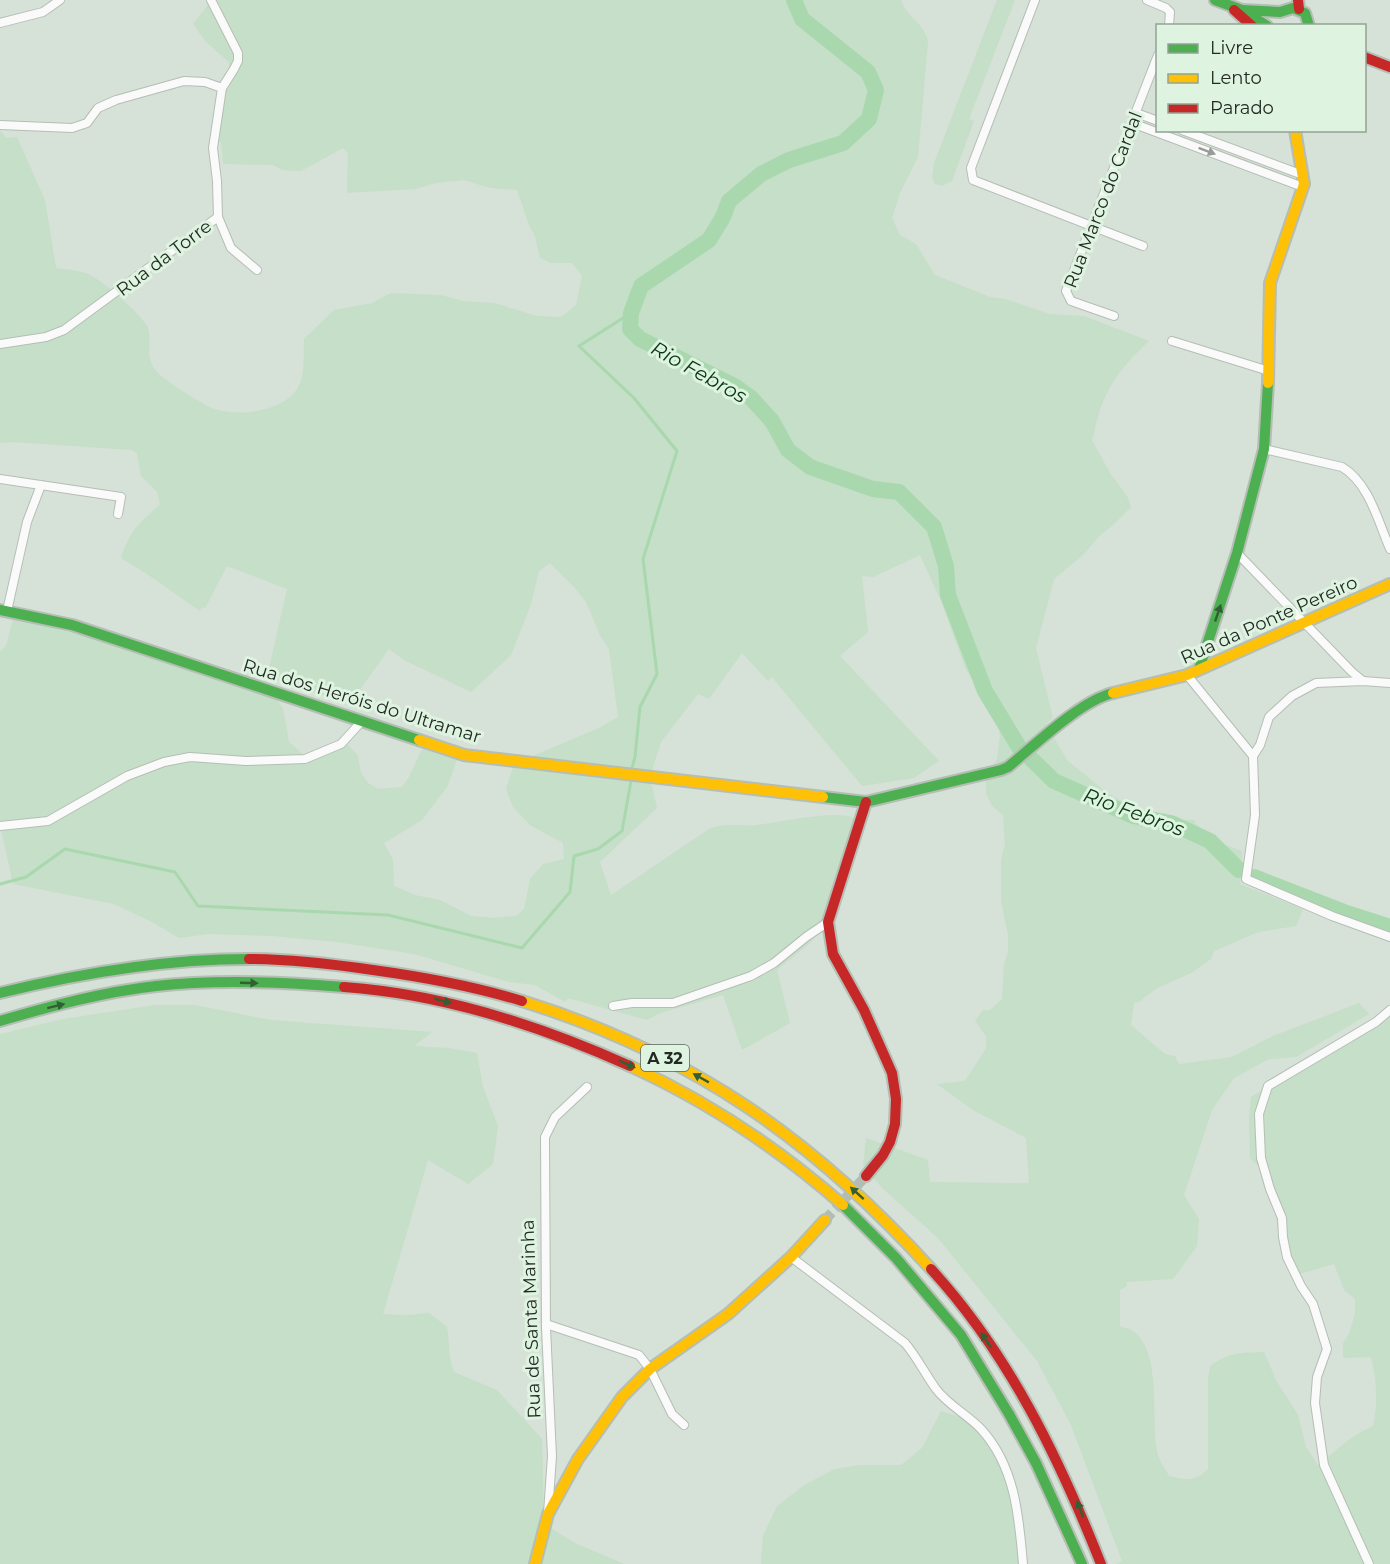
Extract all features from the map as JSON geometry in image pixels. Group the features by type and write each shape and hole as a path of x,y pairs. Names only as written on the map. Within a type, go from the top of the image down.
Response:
{"main road":[{"path":"1215,0 1242,10 1264,24"},
{"path":"1242,10 1299,5 1309,24"},
{"path":"1230,6 1250,24"},
{"path":"1275,24 1276,18 1285,7"},
{"path":"1366,57 1390,67"},
{"path":"1198,669 1237,553 1264,449 1269,371 1270,283 1303,187 1295,132"},
{"name":"Rua da Ponte Pereiro","path":"866,802 1001,770 1091,701 1111,693 1187,675 1390,584"},
{"name":"Rua dos Heróis do Ultramar","path":"3,611 72,625 464,755 866,802"},
{"path":"866,802 828,922 833,954 855,990 885,1055 896,1099 895,1124 890,1142 866,1176"},
{"name":"A 32","path":"0,993 29,985 100,972 156,965 218,960 273,959 336,964 439,979 520,1000 580,1020 646,1048 708,1082 763,1117 836,1174 871,1205 925,1262 970,1317 1034,1414 1076,1497 1101,1564"},
{"name":"A 32","path":"0,1021 98,995 158,986 218,982 342,985 437,999 589,1047 652,1075 755,1135 842,1204 900,1260 949,1319 1007,1408 1067,1526 1082,1564"},
{"path":"548,1514 590,1440 622,1397 650,1369 728,1314 791,1257 825,1220"},
{"name":"Rua de Santa Marinha","path":"535,1564 548,1514"}],"street":[{"path":"0,22 43,12 60,0"},
{"name":"Rua da Torre","path":"0,344 46,337 64,330 218,217 213,148 222,88 238,61 238,53 211,0"},
{"path":"1035,0 971,168 973,180 1143,246"},
{"path":"1147,0 1170,12 1168,24"},
{"name":"Rua Marco do Cardal","path":"1114,316 1071,300 1066,291 1156,60"},
{"path":"0,125 72,128 87,123 98,108 116,100 184,81 205,81 222,88"},
{"path":"1136,113 1156,120"},
{"path":"1132,123 1303,187"},
{"path":"1187,132 1303,175"},
{"path":"218,217 231,248 257,270"},
{"path":"1172,341 1269,371"},
{"path":"1264,449 1342,467 1352,473 1361,482 1390,549"},
{"path":"0,479 121,497 118,514"},
{"path":"3,611 27,522 41,485"},
{"path":"1237,553 1363,681"},
{"path":"1187,675 1253,756"},
{"path":"1390,683 1363,681 1316,683 1292,696 1269,717 1260,745 1253,756 1255,815 1246,879 1332,916 1390,937"},
{"path":"0,826 48,821 127,776 164,762 190,758 255,762 305,759 341,744 363,721"},
{"path":"613,1006 673,1002 751,976 774,963 828,922"},
{"path":"1369,1564 1324,1465 1315,1403 1317,1377 1327,1349 1313,1304 1300,1286 1287,1257 1282,1218 1261,1158 1259,1114 1268,1086 1376,1022 1390,1010"},
{"name":"Rua de Santa Marinha","path":"548,1514 552,1456 546,1324 545,1137 555,1117 587,1087"},
{"path":"791,1257 905,1343 917,1357 936,1390 980,1428 999,1451 1011,1480 1017,1509 1023,1564"},
{"path":"546,1324 639,1355 650,1369 672,1414 684,1425"}],"green space":[{"path":"209,0 901,0 923,30 928,41 918,157 900,193 892,218 900,235 916,244 935,275 990,297 1005,299 1050,314 1084,316 1149,341 1132,357 1112,385 1096,422 1092,440 1110,473 1127,496 1131,507 1099,536 1084,554 1054,579 1036,648 1053,718 1046,724 1067,760 1107,793 1136,809 1184,820 1195,820 1195,823 1214,841 1242,851 1240,884 1303,909 1296,926 1258,932 1214,951 1211,959 1191,973 1157,988 1134,1003 1131,1025 1165,1054 1175,1056 1179,1064 1232,1057 1273,1036 1359,1003 1369,1014 1296,1057 1269,1059 1234,1078 1212,1110 1184,1195 1199,1219 1197,1246 1173,1279 1127,1282 1127,1286 1120,1290 1120,1326 1133,1331 1142,1341 1152,1370 1155,1438 1160,1461 1169,1476 1180,1478 1195,1478 1208,1469 1210,1366 1224,1358 1242,1353 1264,1352 1276,1380 1298,1415 1306,1447 1318,1465 1351,1439 1373,1426 1376,1392 1371,1357 1343,1358 1343,1343 1349,1334 1355,1314 1355,1299 1344,1290 1334,1264 1296,1275 1283,1214 1275,1190 1267,1176 1250,1158 1249,1117 1251,1097 1358,1030 1390,1007 1390,1564 1116,1564 1122,1561 1071,1425 1037,1361 938,1238 882,1188 863,1166 866,1138 928,1160 930,1182 1029,1183 1026,1138 973,1110 937,1084 965,1081 986,1048 986,1036 975,1021 983,1010 990,1010 1002,999 1008,935 1001,901 1001,860 1005,844 1003,815 992,806 986,793 986,776 997,759 1000,736 998,722 983,691 966,670 941,601 920,555 873,577 862,576 868,632 840,656 939,761 914,778 862,786 772,677 768,681 742,653 709,699 698,694 661,742 650,777 657,808 600,862 611,895 709,829 716,827 756,825 834,815 854,818 860,825 836,913 809,944 777,970 790,1023 742,1050 723,995 660,1013 647,1020 568,998 565,1002 535,985 509,982 414,954 337,942 273,936 208,934 179,938 114,904 13,884 0,825 0,651 6,646 13,619 112,644 274,696 283,708 289,742 305,756 345,741 358,756 361,773 368,783 378,789 402,787 422,749 457,760 447,787 422,820 384,843 393,860 394,886 415,895 440,900 471,916 495,918 516,916 524,909 530,879 543,864 564,859 563,843 530,825 513,807 506,789 514,764 601,727 618,717 609,649 600,635 586,602 550,563 539,571 531,604 511,655 471,692 404,660 389,649 361,688 371,711 267,677 287,589 227,566 205,608 202,607 200,611 121,558 132,533 160,504 157,492 141,476 137,453 132,450 0,443 0,130 6,138 17,137 45,200 56,268 88,274 123,300 148,328 151,363 160,375 188,395 218,410 254,411 278,405 296,390 301,380 304,339 334,310 372,303 391,293 441,295 463,301 494,303 537,316 561,317 576,305 582,276 572,263 551,263 540,258 535,236 517,190 490,188 464,180 436,183 415,189 347,193 348,153 343,148 301,171 282,170 273,165 223,164 221,142 217,141 229,62 205,41 193,24"},
{"path":"997,0 1015,0 969,119 974,121 952,181 942,186 935,184 932,178 934,163"},
{"path":"155,1005 195,1005 271,1020 432,1032 414,1046 477,1053 483,1087 498,1126 493,1164 468,1184 428,1160 383,1314 429,1313 447,1327 454,1372 497,1390 542,1439 544,1524 575,1543 624,1564 0,1564 0,1034 63,1019"},
{"path":"941,1411 966,1419 985,1435 1009,1471 1023,1564 761,1564 763,1536 777,1506 806,1484 835,1469 860,1465 901,1465 922,1448"}],"waterway":[{"name":"Rio Febros","path":"794,0 802,19 868,72 876,90 869,119 843,143 789,160 761,174 729,201 723,217 709,240 641,286 631,313 630,329 640,339 736,387 751,398 772,421 788,450 810,467 873,489 899,492 934,527 946,566 948,595 985,691 1019,747 1054,781 1133,816 1171,823 1210,841 1239,870"},
{"path":"631,313 579,346 634,398 677,451 643,559 657,674 640,707 632,768"},
{"path":"0,884 26,877 65,849 175,872 198,906 388,915 522,948 570,892 574,856 598,849 622,831 631,781"},
{"name":"Rio Febros","path":"1254,877 1390,927"}],"tunnel":[{"path":"825,1220 866,1176"}],"traffic: fast":[{"path":"1215,0 1242,10 1264,24"},
{"path":"1242,10 1280,12 1293,8 1305,13 1308,24"},
{"path":"1199,669 1237,553 1264,449 1268,383"},
{"path":"0,610 72,625 419,740"},
{"path":"823,797 866,802 1001,770 1008,767 1072,714 1113,693"},
{"path":"0,993 123,968 249,959"},
{"path":"0,1021 77,1000 156,986 203,982 250,982 344,987"},
{"path":"843,1205 896,1258 961,1335 1036,1463 1082,1564"}],"traffic: slow":[{"path":"1268,383 1270,283 1304,184 1295,132"},
{"path":"1113,693 1187,675 1390,584"},
{"path":"419,740 464,755 823,797"},
{"path":"522,1001 584,1022 641,1047 695,1075 746,1106 795,1141 841,1180 887,1222 931,1269"},
{"path":"630,1066 687,1095 741,1128 794,1165 843,1205"},
{"path":"535,1564 548,1514 578,1459 622,1397 650,1369 728,1314 791,1257 825,1220"}],"traffic: jam":[{"path":"1298,0 1299,9"},
{"path":"1234,10 1250,24"},
{"path":"1366,58 1390,67"},
{"path":"866,802 828,922 833,954 864,1010 892,1073 896,1099 895,1124 890,1142 866,1176"},
{"path":"249,959 311,962 392,973 467,986 522,1001"},
{"path":"344,987 454,1004 561,1037 630,1066"},
{"path":"931,1269 985,1336 1030,1409 1068,1485 1101,1564"}]}
